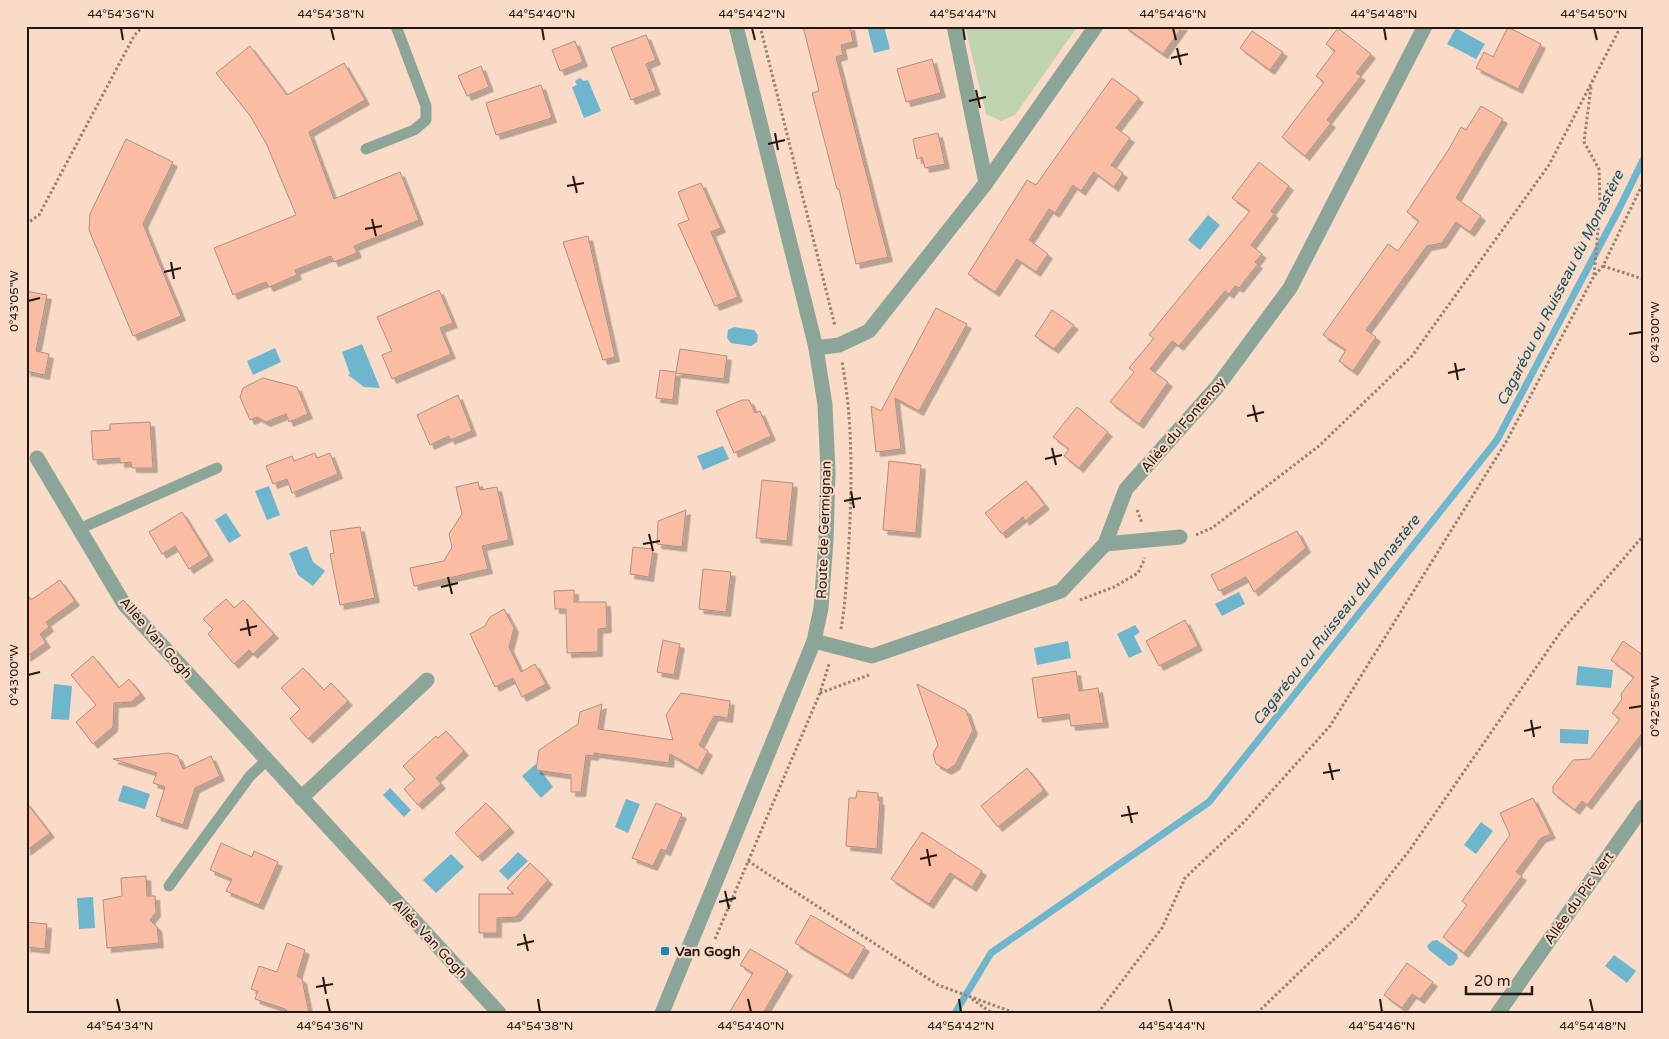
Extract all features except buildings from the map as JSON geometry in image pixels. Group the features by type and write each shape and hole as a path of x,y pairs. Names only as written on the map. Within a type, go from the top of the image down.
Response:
{"street":[{"name":"Route de Germignan","path":"662,1013 814,641 821,608 828,472 825,405 816,348 736,26"},
{"path":"954,26 986,183"},
{"path":"816,348 839,345 869,331 986,183 1096,26"},
{"name":"Allée du Fontenoy","path":"814,641 872,656 1061,591 1105,544 1126,489 1218,387 1290,288 1425,26"},
{"name":"Allée Van Gogh","path":"37,458 124,604 498,1013"},
{"path":"1105,544 1184,537"},
{"path":"301,798 427,680"},
{"name":"Allée du Pic Vert","path":"1498,1013 1643,808"}],"lane":[{"path":"366,149 414,130 426,120 426,106 396,26"},
{"path":"79,529 218,468"},
{"path":"169,886 250,776 267,760"}],"path":[{"path":"26,224 39,215 134,36 143,26"},
{"path":"1184,537 1212,528 1319,446 1412,356 1549,165 1621,26"},
{"path":"1591,84 1584,142 1599,169 1600,206 1594,276"},
{"path":"1098,1013 1162,928 1185,878 1244,822 1330,726 1506,442 1594,276 1603,266 1643,183"},
{"path":"1603,266 1643,278"},
{"path":"1257,1013 1355,918 1409,851 1562,630 1643,536"},
{"path":"714,941 820,693"},
{"path":"748,861 938,985 1015,1013"},
{"path":"968,996 992,1013"}],"green space":[{"path":"965,26 1078,26 1015,115 1001,121 986,114"}],"water":[{"path":"867,26 884,26 890,49 874,53"},
{"path":"1456,28 1485,44 1476,59 1447,44"},
{"path":"580,78 584,81 588,80 601,111 584,118 572,87 577,85 575,81"},
{"path":"1208,215 1220,225 1200,250 1188,240"},
{"path":"734,327 754,330 758,335 757,342 751,346 731,343 727,338 728,330"},
{"path":"362,344 380,388 364,387 348,375 350,374 342,352"},
{"path":"275,348 281,362 253,375 247,361"},
{"path":"723,446 729,459 703,470 697,456"},
{"path":"269,486 280,515 267,520 255,491"},
{"path":"226,513 241,536 229,543 215,520"},
{"path":"307,546 313,562 325,571 313,586 298,575 289,553"},
{"path":"1239,592 1245,604 1222,616 1215,604"},
{"path":"1135,625 1140,632 1134,636 1142,652 1129,658 1117,634"},
{"path":"1068,641 1071,658 1037,665 1034,648"},
{"path":"1578,666 1613,670 1611,688 1576,685"},
{"path":"54,684 72,686 69,720 51,719"},
{"path":"1560,729 1589,730 1588,744 1560,743"},
{"path":"536,764 553,787 541,798 522,776"},
{"path":"123,785 150,794 145,809 118,801"},
{"path":"390,788 411,810 404,817 383,795"},
{"path":"626,799 640,804 628,833 615,827"},
{"path":"1481,822 1493,831 1476,854 1464,845"},
{"path":"518,852 528,861 508,880 499,871"},
{"path":"451,854 464,867 436,893 423,880"},
{"path":"93,897 95,928 79,929 77,898"},
{"path":"1437,940 1457,954 1458,958 1453,965 1449,966 1429,950 1427,946 1432,941"},
{"path":"1614,955 1636,971 1627,983 1605,966"}],"waterway":[{"name":"Cagaréou ou Ruisseau du Monastère","path":"955,1013 991,953 1209,802 1497,440 1643,160"}],"place":[{"name":"Van Gogh","path":"665,951"}]}
